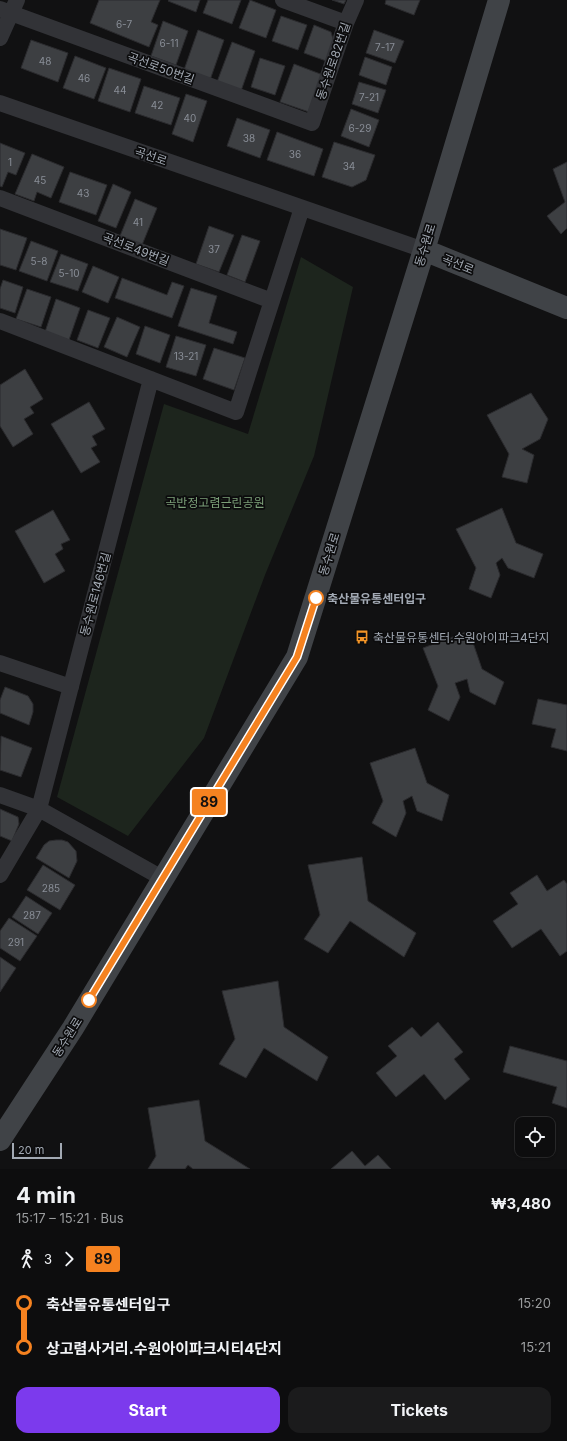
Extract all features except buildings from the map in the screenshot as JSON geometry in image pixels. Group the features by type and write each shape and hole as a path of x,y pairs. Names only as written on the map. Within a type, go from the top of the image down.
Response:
{"main road":[{"name":"동수원로","path":"0,1140 73,1028 162,878 297,657 424,250 499,0"},
{"name":"곡선로","path":"424,250 567,308"}],"street":[{"path":"283,0 346,23"},
{"name":"동수원로82번길","path":"312,123 346,23 356,0"},
{"name":"곡선로50번길","path":"0,38 9,8 312,123"},
{"name":"곡선로","path":"0,103 424,250"},
{"name":"곡선로49번길","path":"0,198 272,301"},
{"path":"0,321 236,412 302,208"},
{"name":"동수원로146번길","path":"0,875 39,809 151,379"},
{"path":"0,663 71,687"},
{"path":"0,795 39,809 162,878"}],"green space":[{"name":"곡반정고렴근린공원","path":"301,257 353,287 314,456 265,575 204,738 128,836 57,797 164,404 248,434"}],"bus line":[{"name":"89","path":"89,1000 297,657 316,598"}],"place":[{"name":"축산물유통센터입구","path":"316,598"},
{"name":"축산물유통센터.수원아이파크4단지","path":"362,637"}]}
